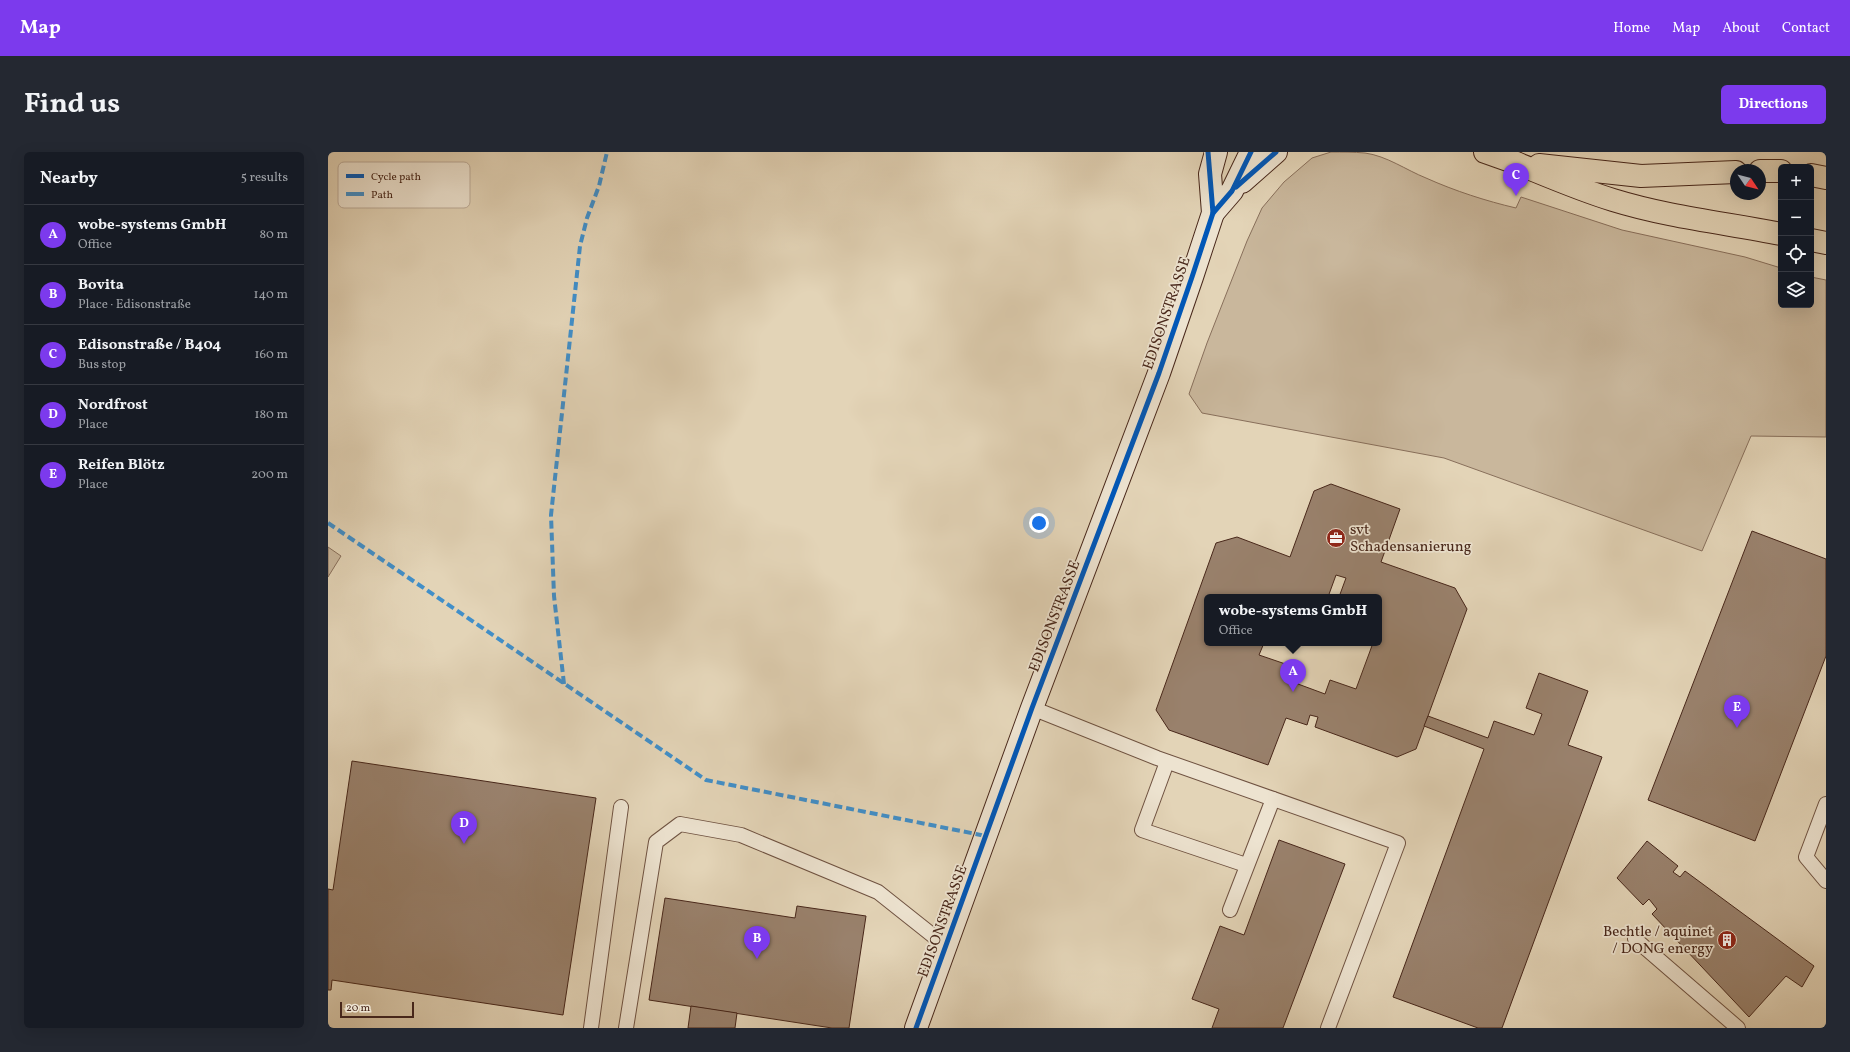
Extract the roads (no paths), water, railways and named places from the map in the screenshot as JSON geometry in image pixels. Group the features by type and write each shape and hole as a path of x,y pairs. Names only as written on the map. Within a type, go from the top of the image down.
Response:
{"main road":[{"path":"1485,152 1614,200 1685,216 1778,233"},
{"path":"1516,163 1641,176 1730,172"},
{"path":"1766,171 1778,171"},
{"path":"1814,176 1826,178"},
{"path":"1814,241 1826,243"}],"street":[{"path":"1208,152 1210,174"},
{"name":"EDISONSTRASSE","path":"916,1028 1032,708 1159,374 1213,212 1210,174 1216,152"},
{"name":"EDISONSTRASSE","path":"1213,212 1232,191 1252,152"},
{"path":"1232,191 1276,152"}],"lane":[{"path":"1032,708 1167,762 1398,843 1328,1028"},
{"path":"1167,762 1142,830 1246,865"},
{"path":"1230,910 1246,865 1273,799"},
{"path":"1826,804 1806,857 1826,881"},
{"path":"591,1028 621,808"},
{"path":"626,1028 656,842 680,824 741,835 878,892 946,946"},
{"path":"1635,939 1738,1028"}],"place":[{"name":"Edisonstraße / B404","path":"1516,196"},
{"name":"svt Schadensanierung","path":"1336,538"},
{"name":"wobe-systems GmbH","path":"1293,692"},
{"name":"Reifen Blötz","path":"1737,728"},
{"name":"Nordfrost","path":"464,844"},
{"name":"Bechtle / aquinet / DONG energy","path":"1727,940"},
{"name":"Bovita","path":"757,959"}]}
